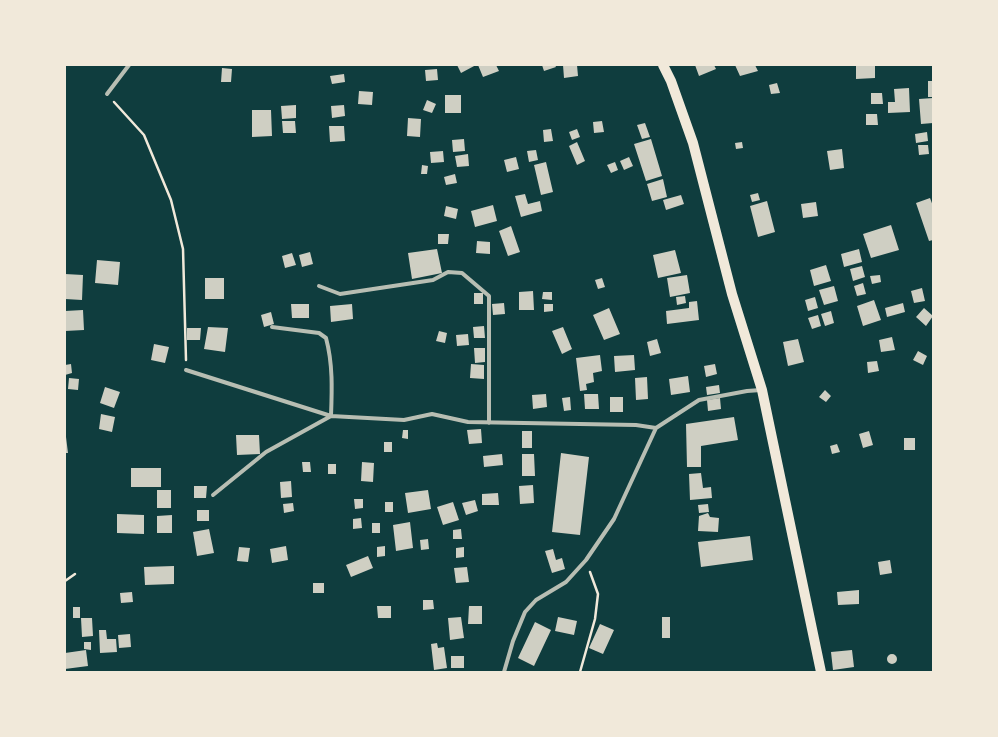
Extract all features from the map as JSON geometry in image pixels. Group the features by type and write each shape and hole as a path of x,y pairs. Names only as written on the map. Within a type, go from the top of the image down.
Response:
{"main road":[{"path":"663,65 671,80 693,143 732,294 762,390 821,672"}],"street":[{"path":"107,94 129,65"},
{"path":"319,286 340,294 433,280 448,272 462,273 489,296 489,423"},
{"path":"272,326 319,333 326,338 329,351 332,386 331,416"},
{"path":"186,370 331,416 404,420 432,414 468,422 636,425 656,428"},
{"path":"504,672 513,641 525,612 536,600 566,582 586,560 614,519 656,428 699,400 747,391 762,390"},
{"path":"213,495 266,452 331,416"}],"path":[{"path":"107,94 144,135 171,200 183,249 186,370"},
{"path":"580,672 596,619 598,594 586,560"},
{"path":"65,580 75,574"}],"building":[{"path":"457,65 476,65 461,73"},
{"path":"478,65 496,65 499,71 483,77"},
{"path":"542,65 555,65 556,67 544,71"},
{"path":"563,65 577,65 578,76 564,78"},
{"path":"695,65 714,65 716,69 699,76"},
{"path":"735,65 755,65 758,71 740,76"},
{"path":"856,65 875,65 875,78 856,79"},
{"path":"222,68 232,69 231,82 221,82"},
{"path":"437,69 438,80 426,81 425,70"},
{"path":"344,74 345,82 332,84 330,76"},
{"path":"928,81 933,81 933,97 928,97"},
{"path":"777,83 780,93 771,94 769,85"},
{"path":"909,88 910,112 888,113 888,102 895,102 894,89"},
{"path":"359,91 373,92 372,105 358,104"},
{"path":"871,93 882,93 883,104 871,104"},
{"path":"445,95 461,95 461,113 445,113"},
{"path":"933,98 933,123 921,124 919,99"},
{"path":"427,100 436,104 432,113 423,110"},
{"path":"296,105 296,118 282,119 281,106"},
{"path":"344,105 345,116 332,118 331,106"},
{"path":"252,110 271,110 272,136 252,137"},
{"path":"866,114 877,114 878,125 866,125"},
{"path":"408,118 421,119 420,137 407,136"},
{"path":"282,121 295,121 296,133 283,133"},
{"path":"602,121 604,132 594,133 593,122"},
{"path":"645,123 650,137 642,139 637,125"},
{"path":"329,126 344,126 345,141 330,142"},
{"path":"551,129 553,141 544,142 543,130"},
{"path":"577,129 580,137 572,140 569,132"},
{"path":"927,132 928,141 916,143 915,134"},
{"path":"464,139 465,151 453,152 452,140"},
{"path":"651,139 662,176 646,181 634,144"},
{"path":"577,142 585,161 577,165 569,146"},
{"path":"742,142 743,148 736,149 735,143"},
{"path":"918,145 928,145 929,154 919,155"},
{"path":"842,149 844,168 830,170 827,151"},
{"path":"536,150 538,160 529,162 527,151"},
{"path":"443,151 444,162 431,163 430,152"},
{"path":"468,154 469,166 457,167 455,156"},
{"path":"516,157 519,169 507,172 504,160"},
{"path":"629,157 633,166 624,170 620,161"},
{"path":"546,162 553,192 541,195 534,165"},
{"path":"615,162 618,170 611,173 607,165"},
{"path":"422,165 428,166 427,174 421,174"},
{"path":"455,174 457,183 446,185 444,177"},
{"path":"663,179 667,197 652,201 647,184"},
{"path":"758,193 760,200 752,202 750,195"},
{"path":"525,194 528,204 540,201 542,211 521,217 515,196"},
{"path":"681,195 684,204 666,210 663,200"},
{"path":"930,198 933,206 933,240 929,241 916,203"},
{"path":"767,201 775,232 758,237 750,206"},
{"path":"816,202 818,216 803,218 801,204"},
{"path":"493,205 497,221 475,227 471,211"},
{"path":"446,206 458,209 456,219 444,216"},
{"path":"891,225 899,250 871,258 863,234"},
{"path":"511,226 520,252 508,256 499,231"},
{"path":"438,234 449,234 448,244 438,244"},
{"path":"477,241 490,242 490,254 476,253"},
{"path":"437,249 442,273 412,279 408,253"},
{"path":"859,249 862,262 844,267 841,254"},
{"path":"675,250 681,273 658,278 653,255"},
{"path":"310,252 313,264 302,267 299,255"},
{"path":"292,253 296,265 285,268 282,256"},
{"path":"97,260 120,262 118,285 95,283"},
{"path":"826,265 831,281 814,286 810,270"},
{"path":"862,266 865,277 853,281 850,269"},
{"path":"65,274 83,275 82,300 65,299"},
{"path":"687,275 690,293 670,297 667,278"},
{"path":"880,275 881,282 872,284 870,276"},
{"path":"205,278 224,278 224,299 205,299"},
{"path":"602,278 605,287 598,289 595,280"},
{"path":"863,283 866,294 857,296 854,286"},
{"path":"834,286 838,301 824,305 819,290"},
{"path":"922,288 925,301 914,303 911,291"},
{"path":"533,291 534,310 519,310 519,292"},
{"path":"543,292 552,292 552,300 542,299"},
{"path":"474,293 483,293 483,304 474,304"},
{"path":"685,296 686,303 677,305 676,297"},
{"path":"815,297 818,308 808,311 805,300"},
{"path":"874,300 881,320 863,326 857,306"},
{"path":"697,301 699,320 667,324 666,311 689,308 689,302"},
{"path":"504,303 505,314 493,315 492,304"},
{"path":"903,303 905,312 887,317 885,308"},
{"path":"291,304 309,304 309,318 292,318"},
{"path":"352,304 353,319 331,322 330,306"},
{"path":"544,304 553,304 553,311 544,312"},
{"path":"609,308 620,334 604,340 593,315"},
{"path":"924,308 933,316 926,326 916,317"},
{"path":"83,310 84,330 65,331 65,311"},
{"path":"831,311 834,323 825,326 821,314"},
{"path":"271,312 274,324 264,327 261,315"},
{"path":"818,315 821,326 812,329 808,318"},
{"path":"484,326 485,338 474,338 473,327"},
{"path":"208,327 228,328 225,352 204,349"},
{"path":"563,327 572,349 562,354 552,331"},
{"path":"187,328 201,328 200,340 187,340"},
{"path":"439,331 447,333 445,343 436,341"},
{"path":"468,334 469,345 457,346 456,335"},
{"path":"892,337 895,350 881,352 879,340"},
{"path":"657,339 661,353 650,356 647,342"},
{"path":"798,339 804,362 788,366 783,342"},
{"path":"154,344 169,347 165,363 151,360"},
{"path":"474,348 485,348 485,362 475,363"},
{"path":"918,351 927,356 923,365 913,360"},
{"path":"600,355 602,371 593,373 594,382 586,384 587,390 580,391 576,358"},
{"path":"634,355 635,370 615,372 614,356"},
{"path":"877,361 879,371 868,373 867,362"},
{"path":"71,364 72,373 65,375 65,365"},
{"path":"471,364 484,365 484,379 470,378"},
{"path":"715,364 717,374 706,377 704,366"},
{"path":"688,376 690,392 671,395 669,379"},
{"path":"647,377 648,399 636,400 635,378"},
{"path":"69,378 79,379 78,390 68,389"},
{"path":"719,385 720,393 707,395 706,387"},
{"path":"105,387 120,392 114,408 100,403"},
{"path":"825,390 831,396 826,402 819,397"},
{"path":"546,394 547,407 533,409 532,395"},
{"path":"584,394 598,394 599,409 585,409"},
{"path":"570,397 571,410 564,411 562,398"},
{"path":"610,397 623,397 623,412 610,412"},
{"path":"720,398 721,409 708,411 707,400"},
{"path":"101,414 115,417 112,432 99,429"},
{"path":"734,417 738,440 701,446 701,467 687,467 686,424"},
{"path":"481,429 482,443 469,444 467,430"},
{"path":"403,430 408,430 408,439 402,438"},
{"path":"522,431 532,431 532,448 522,448"},
{"path":"869,431 873,445 863,448 859,434"},
{"path":"236,435 259,435 260,454 237,455"},
{"path":"66,437 68,453 65,453"},
{"path":"904,438 915,438 915,450 904,450"},
{"path":"384,442 392,442 392,452 384,452"},
{"path":"837,444 840,452 832,454 830,446"},
{"path":"561,453 589,457 580,535 552,532"},
{"path":"502,454 503,465 484,467 483,456"},
{"path":"522,454 534,454 535,476 522,476"},
{"path":"302,462 310,462 311,472 303,472"},
{"path":"362,462 374,463 373,482 361,481"},
{"path":"328,464 336,464 336,474 328,474"},
{"path":"131,468 161,468 161,487 131,487"},
{"path":"701,473 703,488 711,487 712,498 690,500 689,474"},
{"path":"291,481 292,497 281,498 280,482"},
{"path":"533,485 534,503 520,504 519,486"},
{"path":"194,486 207,486 206,498 194,498"},
{"path":"157,490 171,490 171,508 157,508"},
{"path":"428,490 431,509 408,513 405,493"},
{"path":"498,493 499,505 482,505 482,494"},
{"path":"354,499 363,499 363,508 355,509"},
{"path":"475,500 478,511 466,515 462,503"},
{"path":"385,502 393,502 393,512 385,512"},
{"path":"453,502 459,520 443,525 437,507"},
{"path":"293,503 294,511 284,513 283,504"},
{"path":"708,504 709,512 699,513 698,505"},
{"path":"197,510 209,510 209,521 197,521"},
{"path":"708,513 710,517 719,518 718,532 698,531 699,516"},
{"path":"117,514 144,515 144,534 117,533"},
{"path":"172,515 172,533 157,533 157,516"},
{"path":"361,518 362,528 353,529 353,519"},
{"path":"410,522 413,548 396,551 393,525"},
{"path":"372,523 380,523 380,533 372,533"},
{"path":"209,529 214,553 197,556 193,532"},
{"path":"461,529 462,539 453,539 453,530"},
{"path":"750,536 753,560 701,567 698,542"},
{"path":"428,539 429,549 421,550 420,540"},
{"path":"286,546 288,560 272,563 270,549"},
{"path":"385,546 385,556 377,557 377,547"},
{"path":"239,547 250,548 248,562 237,561"},
{"path":"464,547 464,557 456,558 456,548"},
{"path":"553,549 556,560 562,558 565,569 552,573 545,551"},
{"path":"368,556 373,568 351,577 346,565"},
{"path":"890,560 892,573 880,575 878,562"},
{"path":"174,566 174,584 145,585 144,567"},
{"path":"467,567 469,582 456,583 454,568"},
{"path":"313,583 324,583 324,593 313,593"},
{"path":"859,590 859,604 838,605 837,592"},
{"path":"132,592 133,602 121,603 120,593"},
{"path":"423,600 433,600 434,609 423,610"},
{"path":"377,606 391,606 391,618 378,618"},
{"path":"469,606 482,606 482,624 468,624"},
{"path":"73,607 80,607 80,618 73,618"},
{"path":"461,617 464,638 450,640 448,618"},
{"path":"558,617 577,621 574,635 555,631"},
{"path":"662,617 670,617 670,638 662,638"},
{"path":"81,618 92,618 93,636 82,637"},
{"path":"535,622 551,630 534,666 518,658"},
{"path":"600,624 614,630 603,654 589,648"},
{"path":"99,630 106,630 107,639 116,639 117,652 100,653"},
{"path":"130,634 131,647 119,648 118,635"},
{"path":"84,642 91,642 91,650 84,649"},
{"path":"437,643 438,648 444,647 447,668 434,670 431,644"},
{"path":"86,650 88,666 65,669 65,653"},
{"path":"852,650 854,667 833,670 831,652"},
{"path":"890,654 894,654 896,655 896,663 890,664 887,661 887,657"},
{"path":"451,656 464,656 464,668 451,668"}]}
